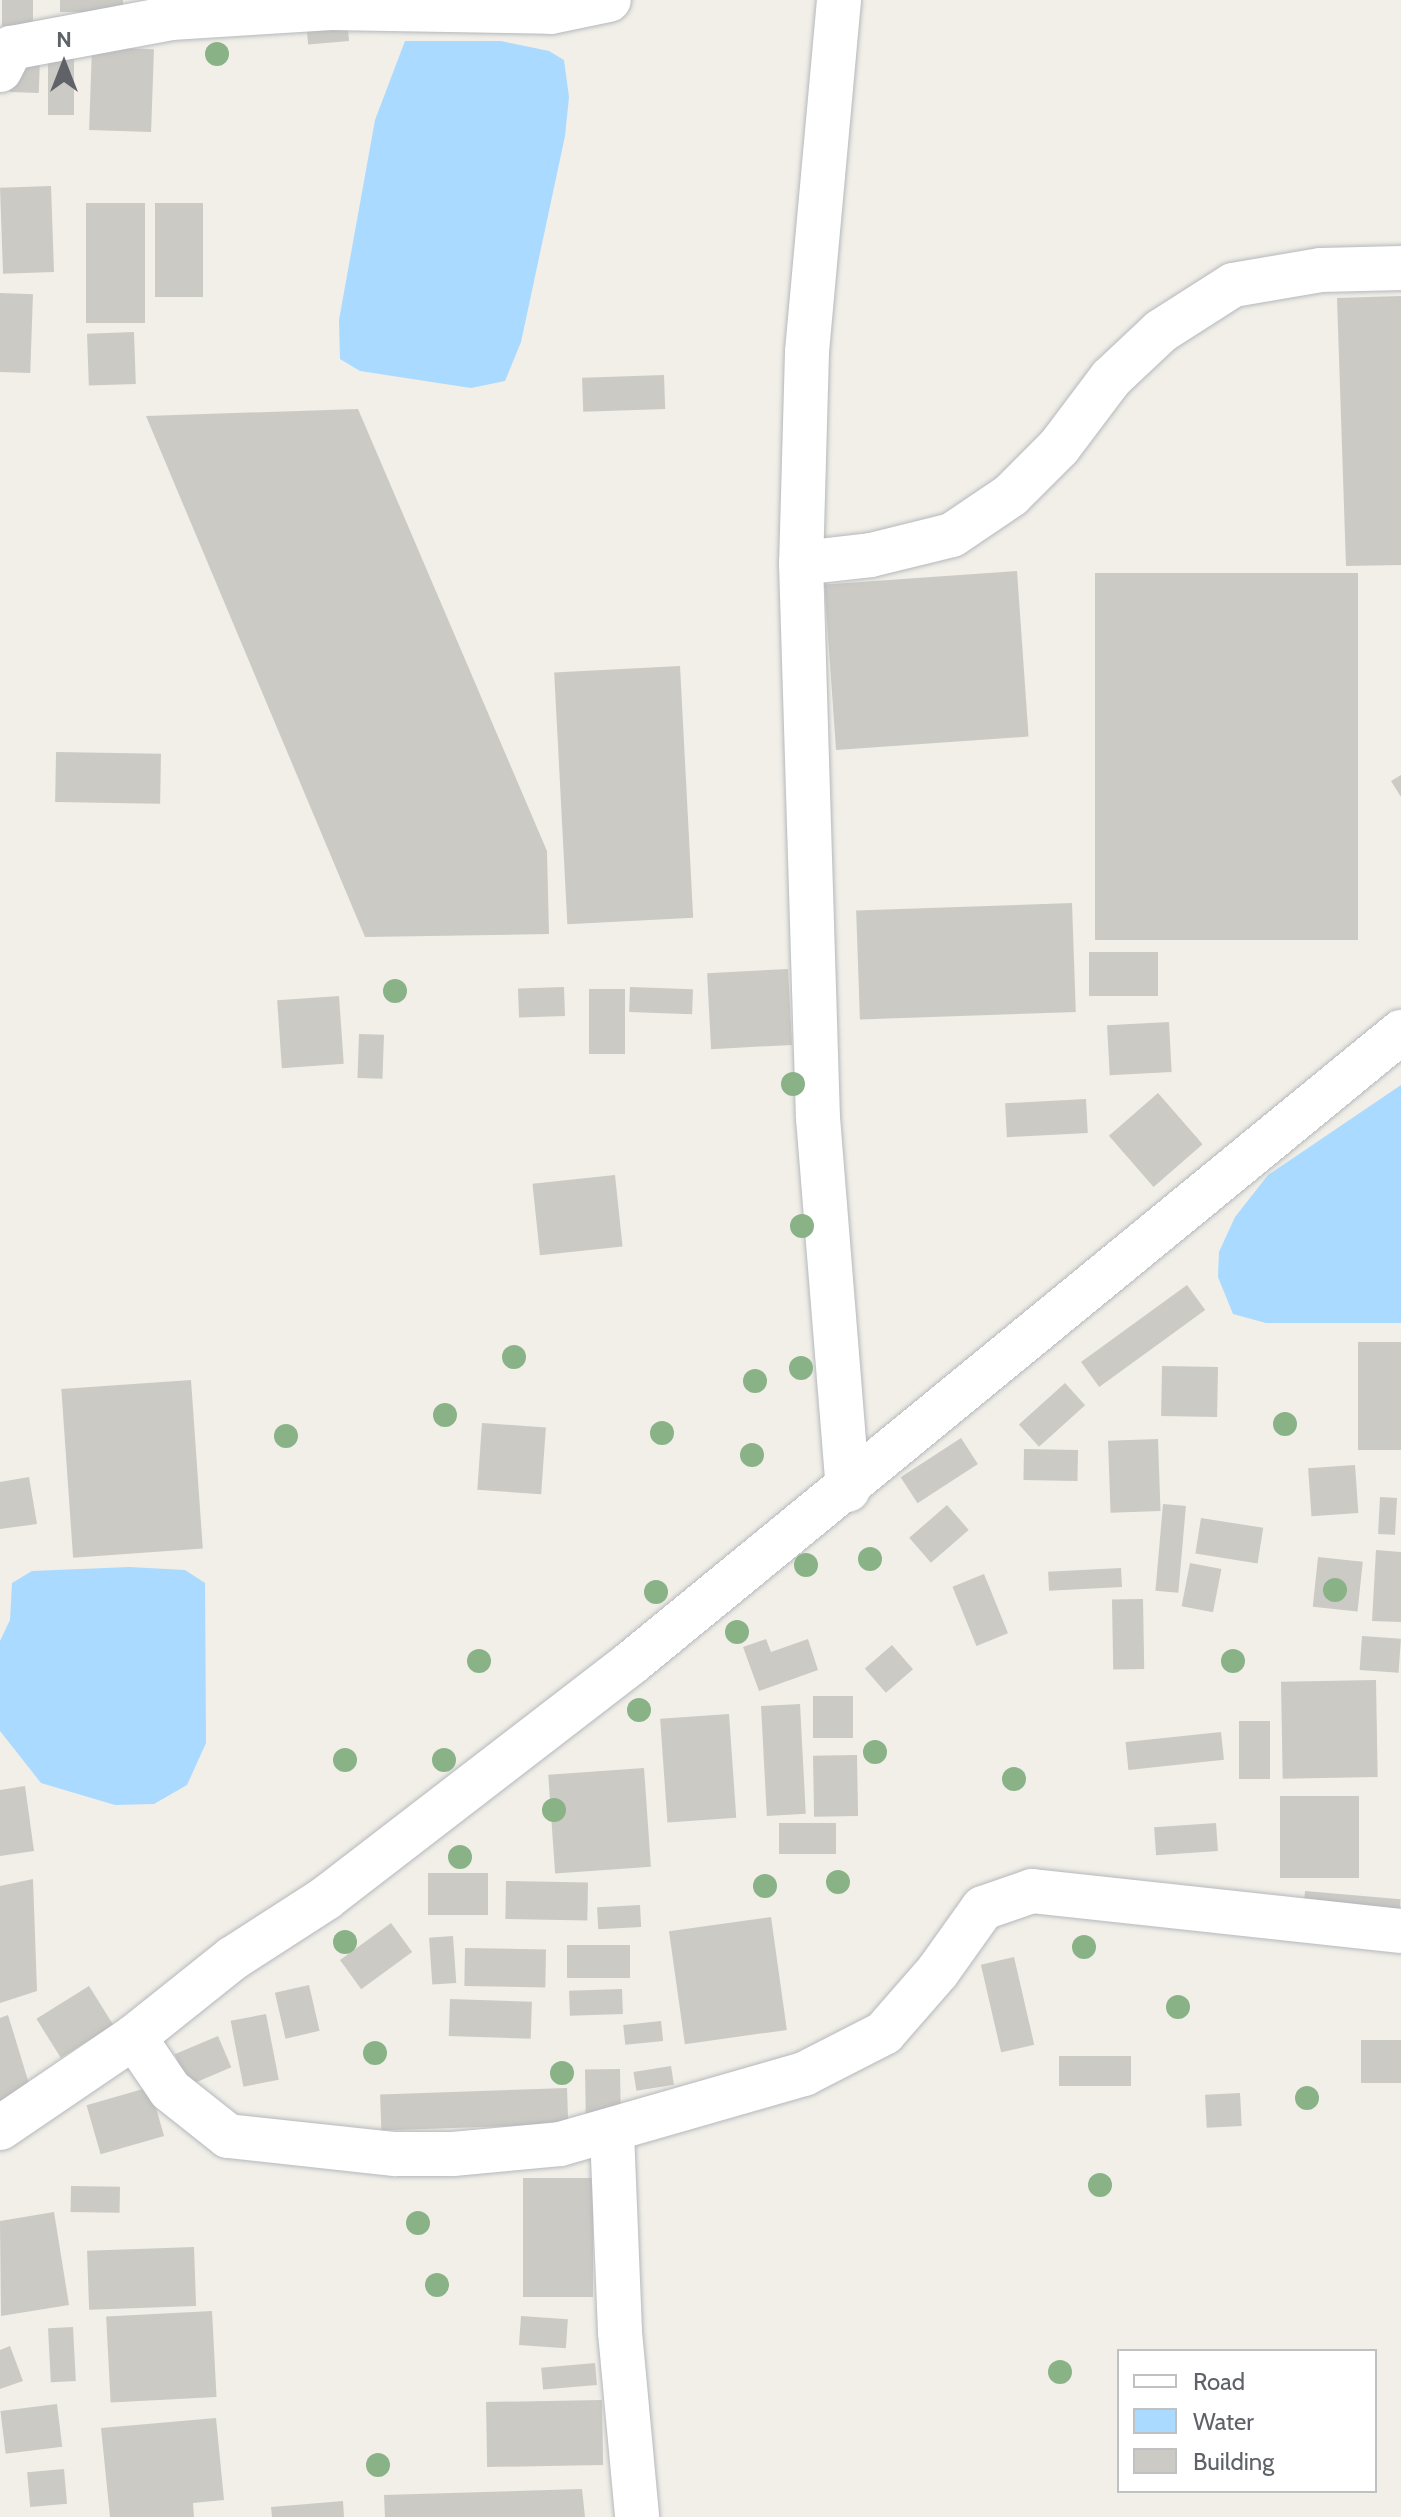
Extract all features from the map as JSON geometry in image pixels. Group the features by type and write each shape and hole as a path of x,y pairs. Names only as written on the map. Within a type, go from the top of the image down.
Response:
{"street":[{"path":"0,70 11,48 41,38 171,18 331,8 551,12 609,0"},
{"path":"839,0 807,352 801,563 817,1103 848,1490"},
{"path":"801,563 871,555 952,535 1011,495 1059,447 1111,378 1161,331 1233,285 1321,270 1401,268"},
{"path":"0,2128 134,2037 233,1958 326,1898 480,1781 848,1490 1401,1032"},
{"path":"134,2037 170,2090 228,2136 365,2152 453,2154 560,2144 612,2132 804,2074 884,2033 938,1971 983,1908 1032,1891 1401,1931"},
{"path":"612,2132 620,2332 637,2517"}],"water":[{"path":"405,41 501,41 549,51 564,60 569,97 565,136 521,342 505,381 471,388 360,371 340,359 339,320 375,120"},
{"path":"1401,1085 1401,1323 1266,1323 1233,1314 1218,1277 1219,1252 1235,1217 1268,1175"},
{"path":"129,1567 185,1570 205,1583 206,1743 187,1785 154,1804 115,1805 41,1783 0,1731 0,1641 10,1620 12,1583 32,1571"}],"building":[{"path":"2,0 33,0 33,26 2,26"},
{"path":"60,0 123,0 123,12 60,12"},
{"path":"347,18 349,41 308,44 306,22"},
{"path":"92,47 154,49 151,132 89,130"},
{"path":"48,48 74,48 74,115 48,115"},
{"path":"11,57 40,58 39,93 10,92"},
{"path":"51,186 54,272 3,274 0,188"},
{"path":"86,203 145,203 145,323 86,323"},
{"path":"155,203 203,203 203,297 155,297"},
{"path":"0,293 33,294 30,373 0,372"},
{"path":"1401,296 1401,565 1346,566 1337,298"},
{"path":"134,332 136,384 89,386 87,334"},
{"path":"664,375 665,409 583,412 582,378"},
{"path":"358,409 547,851 549,934 365,937 146,416"},
{"path":"1017,571 1029,737 836,750 824,584"},
{"path":"1095,573 1358,573 1358,940 1095,940"},
{"path":"680,666 693,918 567,924 554,673"},
{"path":"56,752 161,754 160,804 55,802"},
{"path":"1401,775 1401,797 1391,781"},
{"path":"1072,903 1076,1012 860,1019 856,911"},
{"path":"1089,952 1158,952 1158,996 1089,996"},
{"path":"788,969 792,1045 711,1049 707,973"},
{"path":"564,987 565,1016 519,1018 518,989"},
{"path":"630,987 693,989 692,1014 629,1012"},
{"path":"589,989 625,989 625,1054 589,1054"},
{"path":"339,996 344,1064 282,1068 277,1000"},
{"path":"1169,1022 1172,1072 1110,1075 1107,1025"},
{"path":"359,1034 384,1035 382,1079 357,1078"},
{"path":"1158,1093 1203,1144 1154,1187 1109,1136"},
{"path":"1086,1099 1088,1133 1007,1137 1005,1103"},
{"path":"615,1175 623,1247 540,1255 532,1184"},
{"path":"1187,1285 1205,1310 1099,1387 1081,1362"},
{"path":"1358,1342 1401,1342 1401,1450 1358,1450"},
{"path":"1162,1366 1218,1367 1217,1417 1161,1416"},
{"path":"191,1380 203,1549 73,1558 61,1389"},
{"path":"1065,1383 1085,1405 1039,1447 1019,1424"},
{"path":"482,1423 546,1427 541,1494 477,1490"},
{"path":"961,1438 978,1464 917,1503 901,1477"},
{"path":"1158,1439 1161,1511 1111,1513 1108,1441"},
{"path":"1024,1449 1078,1450 1077,1481 1023,1480"},
{"path":"1355,1465 1358,1513 1311,1516 1308,1468"},
{"path":"29,1477 37,1524 0,1529 0,1482"},
{"path":"1380,1497 1397,1498 1395,1535 1378,1534"},
{"path":"1163,1504 1186,1506 1178,1593 1155,1591"},
{"path":"947,1505 969,1530 931,1563 909,1538"},
{"path":"1201,1518 1263,1528 1258,1563 1195,1554"},
{"path":"1376,1550 1401,1552 1401,1622 1372,1621"},
{"path":"1318,1557 1363,1562 1358,1611 1313,1607"},
{"path":"1190,1563 1221,1569 1213,1612 1182,1606"},
{"path":"1121,1568 1122,1587 1049,1591 1048,1572"},
{"path":"984,1574 1008,1633 976,1646 952,1587"},
{"path":"1143,1599 1144,1669 1113,1670 1112,1600"},
{"path":"1362,1636 1401,1639 1399,1673 1360,1670"},
{"path":"766,1639 771,1652 808,1639 818,1670 759,1691 743,1647"},
{"path":"892,1645 913,1669 886,1693 865,1669"},
{"path":"1376,1680 1378,1777 1283,1779 1281,1682"},
{"path":"813,1696 853,1696 853,1738 813,1738"},
{"path":"800,1704 806,1814 767,1816 761,1706"},
{"path":"729,1714 736,1818 667,1823 660,1719"},
{"path":"1239,1721 1270,1721 1270,1779 1239,1779"},
{"path":"1221,1732 1224,1760 1128,1770 1126,1742"},
{"path":"857,1755 858,1816 814,1817 813,1756"},
{"path":"644,1768 651,1867 555,1873 548,1775"},
{"path":"25,1786 34,1851 0,1856 0,1790"},
{"path":"1280,1796 1359,1796 1359,1878 1280,1878"},
{"path":"779,1823 836,1823 836,1854 779,1854"},
{"path":"1216,1823 1218,1851 1156,1855 1154,1827"},
{"path":"428,1873 488,1873 488,1915 428,1915"},
{"path":"33,1879 37,1991 0,2003 0,1886"},
{"path":"506,1881 588,1882 587,1920 505,1919"},
{"path":"1305,1891 1401,1899 1398,1925 1303,1917"},
{"path":"640,1905 641,1927 598,1929 597,1907"},
{"path":"771,1917 787,2030 685,2044 669,1931"},
{"path":"391,1923 412,1952 361,1989 340,1960"},
{"path":"453,1936 456,1983 432,1985 429,1938"},
{"path":"567,1945 630,1945 630,1978 567,1978"},
{"path":"465,1948 546,1949 545,1987 464,1986"},
{"path":"1014,1957 1034,2045 1001,2052 981,1965"},
{"path":"309,1985 320,2031 285,2039 275,1993"},
{"path":"89,1986 113,2025 61,2058 36,2019"},
{"path":"622,1989 623,2014 570,2016 569,1991"},
{"path":"450,1999 532,2002 531,2039 449,2036"},
{"path":"266,2014 279,2080 243,2087 231,2021"},
{"path":"8,2015 34,2100 0,2110 0,2018"},
{"path":"661,2021 663,2041 625,2045 623,2025"},
{"path":"218,2036 231,2067 188,2086 175,2054"},
{"path":"1361,2040 1401,2040 1401,2083 1361,2083"},
{"path":"1059,2056 1131,2056 1131,2086 1059,2086"},
{"path":"671,2066 674,2085 636,2091 633,2072"},
{"path":"620,2069 621,2118 586,2119 585,2070"},
{"path":"150,2087 164,2136 101,2154 87,2105"},
{"path":"567,2088 568,2124 381,2131 380,2095"},
{"path":"1240,2093 1242,2126 1207,2128 1205,2095"},
{"path":"523,2178 593,2178 593,2297 523,2297"},
{"path":"71,2186 120,2187 120,2213 71,2212"},
{"path":"54,2212 69,2305 1,2316 0,2221"},
{"path":"194,2247 196,2306 89,2310 87,2251"},
{"path":"212,2311 217,2397 111,2402 106,2317"},
{"path":"521,2316 568,2319 566,2348 519,2345"},
{"path":"73,2327 76,2381 51,2382 48,2328"},
{"path":"10,2346 23,2381 0,2389 0,2350"},
{"path":"595,2363 597,2385 543,2390 541,2368"},
{"path":"602,2400 603,2465 487,2467 486,2402"},
{"path":"57,2404 62,2447 6,2454 0,2411"},
{"path":"216,2418 224,2500 193,2503 194,2517 110,2517 101,2428"},
{"path":"64,2469 67,2504 30,2507 27,2472"},
{"path":"582,2489 585,2517 385,2517 384,2495"},
{"path":"343,2501 344,2517 272,2517 271,2507"}]}
